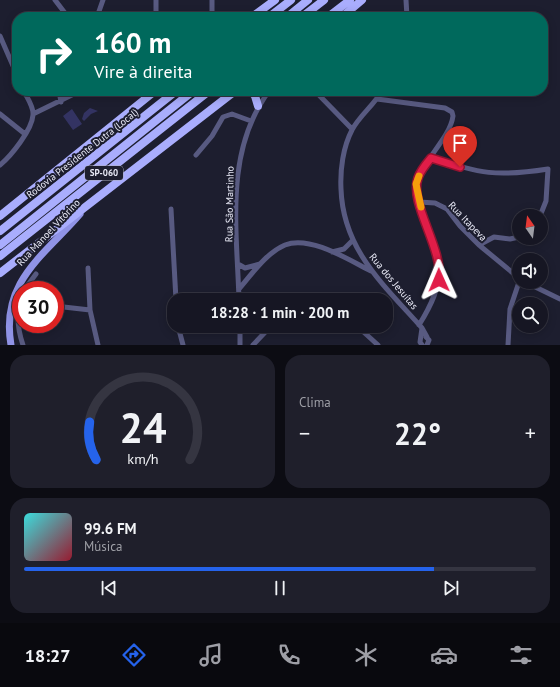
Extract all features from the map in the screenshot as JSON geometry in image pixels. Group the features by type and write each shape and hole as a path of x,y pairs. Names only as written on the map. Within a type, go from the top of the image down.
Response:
{"highway":[{"path":"259,12 275,0"},
{"path":"275,12 291,0"},
{"path":"293,12 308,0"},
{"path":"308,12 324,0"},
{"path":"334,12 350,0"},
{"path":"348,12 362,0"},
{"path":"0,216 149,96"},
{"path":"138,105 151,96"},
{"name":"Rodovia Presidente Dutra (Local)","path":"0,230 170,96"},
{"name":"SP-060","path":"0,245 187,96"},
{"name":"SP-060","path":"0,256 203,96"},
{"name":"SP-060","path":"0,273 229,96"},
{"path":"216,107 234,96"},
{"path":"255,96 258,106"}],"main road":[{"name":"Rua Manoel Vitórino","path":"11,345 7,320 13,292 19,280 39,255 75,220 90,202"}],"street":[{"path":"55,0 64,12"},
{"path":"99,12 103,0"},
{"path":"156,0 156,12"},
{"path":"212,0 212,12"},
{"path":"406,0 407,12"},
{"path":"0,36 12,64"},
{"path":"1,163 25,134 33,114 26,96"},
{"path":"60,96 61,102"},
{"path":"33,114 71,96"},
{"name":"Rua São Martinho","path":"239,293 237,174 242,146 250,122 258,106 265,96"},
{"path":"320,96 352,129"},
{"name":"Rua dos Jesuítas","path":"379,96 352,129 343,160 340,183 341,207 352,241 360,255 372,272 420,326"},
{"path":"377,99 445,108 452,112 453,120 418,177 416,184 419,202 437,252 440,274 437,289 420,326 424,342 434,345"},
{"path":"0,114 25,134"},
{"path":"196,156 212,136 223,117 232,114 250,122"},
{"path":"431,158 472,171 493,174 512,174 548,169 546,201 543,209"},
{"name":"Rua Itapeva","path":"419,202 434,203 447,209 460,226 479,245 512,272"},
{"path":"171,209 176,293"},
{"path":"479,245 494,237 512,239"},
{"path":"332,252 344,248 352,241"},
{"path":"239,289 261,264 284,245 298,242 311,244 332,252 372,272"},
{"path":"350,260 360,255"},
{"path":"238,264 245,268 261,264"},
{"path":"88,268 90,310 98,345"},
{"path":"31,281 36,274"},
{"path":"508,345 510,308 517,289"},
{"path":"540,289 560,299"},
{"path":"64,307 90,310"},
{"path":"20,333 23,345"},
{"path":"180,333 183,345"},
{"path":"240,333 240,345"},
{"path":"253,345 264,333"},
{"path":"364,333 376,344"}],"shaded area":[{"path":"90,108 98,111 91,114 84,121 82,119 84,113"},
{"path":"72,109 82,124 73,130 63,116"}],"slow traffic":[{"path":"419,176 416,184 421,207"}],"route":[{"path":"439,280 440,265 437,252 419,202 416,184 421,171 431,158 460,167"}]}
